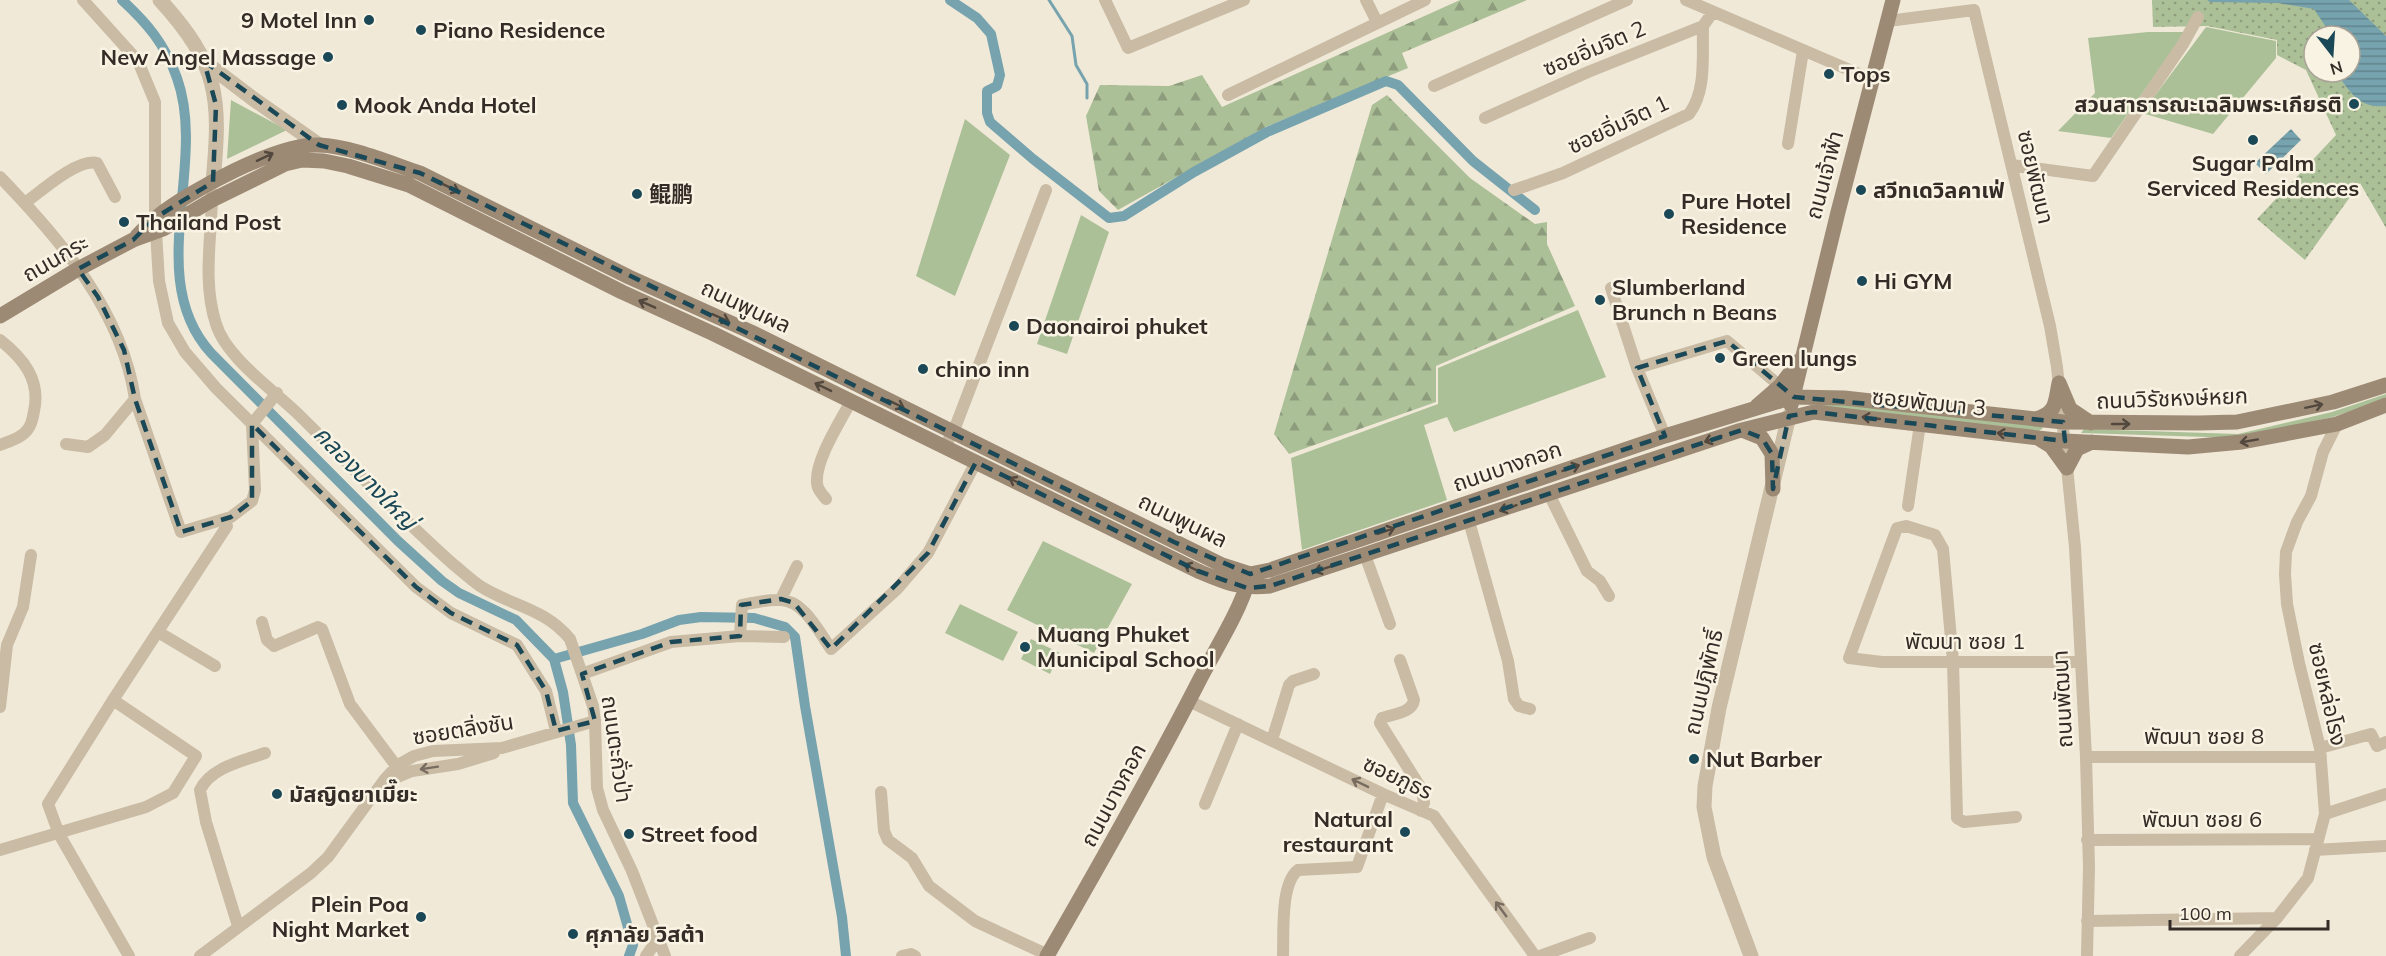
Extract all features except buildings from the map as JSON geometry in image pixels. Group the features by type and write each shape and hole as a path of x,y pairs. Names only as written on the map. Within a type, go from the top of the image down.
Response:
{"main road":[{"name":"ถนนเจ้าฟ้า","path":"1789,416 1838,212 1893,0"},
{"name":"ถนนพูนผล","path":"213,182 286,149 319,145 333,146 420,173 629,277 751,332 952,431 1222,565 1248,581"},
{"name":"ถนนพูนผล","path":"212,200 285,164 302,160 336,163 385,176 409,185 611,287 851,401 1198,572 1225,583 1248,581"},
{"name":"ถนนกระ","path":"0,316 78,269 133,240 213,182"},
{"name":"ถนนกระ","path":"159,223 197,209 212,200"},
{"path":"1749,411 1780,386 1804,354"},
{"path":"2036,419 2048,415 2053,410 2059,383"},
{"path":"2059,383 2070,409 2092,424"},
{"name":"ถนนวิรัชหงษ์หยก","path":"2063,422 2092,424 2237,422 2333,402 2386,385"},
{"name":"ถนนบางกอก","path":"1048,956 1106,856 1189,701 1248,581 1270,570 1665,436 1793,397"},
{"name":"ซอยพัฒนา 3","path":"1793,397 1844,398 2063,422"},
{"name":"ถนนวิรัชหงษ์หยก","path":"2065,441 2188,447 2242,442 2337,424 2386,405"},
{"name":"ซอยพัฒนา 3","path":"1789,416 1814,412 2065,441"},
{"name":"ถนนบางกอก","path":"1248,581 1270,586 1789,416"},
{"path":"1742,430 1762,438 1772,454 1773,489"},
{"path":"2035,437 2051,446 2067,468 2077,449 2092,442"}],"street":[{"path":"82,0 138,61 155,102 159,281 168,323 185,352 216,388 416,587 451,613 517,645 546,691 556,731"},
{"path":"160,0 187,32 204,61 213,84 217,136 213,182"},
{"path":"1105,0 1128,48 1244,0"},
{"path":"1366,0 1377,22"},
{"path":"1228,95 1425,0"},
{"path":"1434,86 1627,0"},
{"path":"1686,0 1873,80"},
{"name":"ซอยพัฒนา","path":"1888,21 1974,10 2050,326 2065,441"},
{"path":"1703,26 1713,12"},
{"path":"2012,165 2093,176 2183,44 2198,17"},
{"name":"ซอยอิ่มจิต 2","path":"1485,118 1588,72 1703,26"},
{"name":"ซอยอิ่มจิต 1","path":"1514,189 1563,173 1689,114 1696,105 1700,93 1703,26"},
{"path":"1788,144 1803,51"},
{"path":"204,61 319,145"},
{"path":"25,203 78,165 90,161 97,163 105,174 115,197"},
{"path":"0,177 25,203 98,297 124,350 135,399 181,532 231,517 252,501 255,490 252,424 277,393"},
{"name":"ถนนตะกั่วป่า","path":"213,182 208,271 215,323 230,351 277,393 454,565 480,586 539,613 551,621 564,632 576,652 593,706 597,788 603,810 632,871 665,956"},
{"path":"945,447 1046,190"},
{"path":"1611,288 1637,368 1665,436"},
{"path":"0,340 16,353 28,368 36,394 33,419 28,429 16,438 0,445"},
{"path":"1637,368 1727,341 1780,386"},
{"path":"66,444 88,447 105,435 135,399"},
{"path":"826,499 818,489 818,475 825,448 851,401"},
{"name":"ถนนปฏิพัทธิ์","path":"1750,956 1714,857 1704,807 1705,786 1719,708 1789,416"},
{"path":"1908,506 1920,424"},
{"name":"ซอยหล่อโรง","path":"2240,956 2277,918 2308,878 2325,814 2321,753 2299,663 2287,603 2284,574 2286,552 2297,522 2311,496 2323,452 2337,424"},
{"name":"ถนนพัฒนา","path":"2065,441 2075,547 2086,757 2087,956"},
{"path":"740,631 742,604 781,600 794,603 806,614 831,649 897,589 928,553 976,462"},
{"path":"1549,494 1587,571 1600,581 1609,596"},
{"path":"1469,521 1508,661 1514,699 1519,706 1530,709"},
{"path":"129,956 59,834 48,804 227,526"},
{"name":"พัฒนา ซอย 1","path":"1953,661 1943,549 1935,535 1906,526 1897,528 1849,658 1882,662 2081,662"},
{"path":"0,707 7,645 23,607 32,555"},
{"path":"1365,555 1390,624"},
{"path":"781,600 796,566"},
{"path":"262,622 267,640 274,646 318,627 322,629 350,704 399,770"},
{"path":"582,674 671,642 740,631 784,637"},
{"path":"158,632 215,666"},
{"path":"1400,660 1414,700 1413,706 1410,710 1382,718 1380,723 1422,790 1424,803 1421,811"},
{"path":"1953,661 1957,818 1964,822 2016,817"},
{"path":"1272,740 1289,685 1293,681 1314,674"},
{"path":"0,850 146,807 173,793 196,756 113,700"},
{"name":"ซอยภูธร","path":"1189,701 1434,816 1538,956"},
{"name":"ซอยตลิ่งชัน","path":"200,956 311,873 328,857 385,779 414,756 433,751 502,748 595,721"},
{"path":"1205,804 1238,724"},
{"name":"พัฒนา ซอย 8","path":"2086,757 2321,753 2370,734 2377,746 2386,742"},
{"path":"238,926 206,822 200,790 208,778 218,771 265,753"},
{"path":"881,792 884,831 888,840 912,858 929,886 975,921 1048,956"},
{"path":"1283,956 1286,893 1292,877 1299,870 1357,867 1383,794"},
{"path":"2325,814 2386,794"},
{"name":"พัฒนา ซอย 6","path":"2087,840 2386,846"},
{"path":"2087,921 2277,918"},
{"path":"1538,956 1590,938"},
{"path":"646,956 658,939"},
{"path":"902,956 911,954 915,956"}],"highlighted area":[{"path":"204,61 319,145 420,173 1174,542 1250,574 1665,436 1637,368 1727,341 1794,397 2063,422 2065,441 1814,412 1789,416 1773,489 1772,454 1762,438 1742,430 1270,586 1247,588 1198,571 976,462 928,553 831,649 794,603 781,599 741,605 740,636 671,642 582,674 595,721 556,731 546,691 517,645 451,613 416,587 252,424 252,501 231,517 181,532 135,399 124,350 98,297 78,269 133,240 155,218 213,182 216,105"}],"green space":[{"path":"1460,0 1527,0 1402,53 1408,68 1266,127 1118,210 1099,191 1086,116 1100,85 1169,86 1202,75 1222,107"},
{"name":"สวนสาธารณะเฉลิมพระเกียรติ","path":"2152,0 2386,0 2386,228 2360,183 2305,260 2257,219 2336,135 2312,84 2362,84 2362,24 2302,24 2302,68 2277,55 2277,40 2207,26 2153,27"},
{"path":"2206,27 2276,41 2276,58 2213,134 2142,113"},
{"path":"2148,32 2185,32 2111,138 2058,131 2095,93 2088,38"},
{"path":"1387,95 1470,178 1535,224 1547,222 1547,244 1575,306 1436,366 1436,402 1289,454 1274,434 1372,105"},
{"path":"231,100 287,130 227,159"},
{"path":"965,119 1010,155 955,296 916,276"},
{"path":"1081,215 1109,232 1067,354 1037,344"},
{"path":"1578,310 1606,377 1454,432 1447,417 1424,425 1447,500 1302,550 1291,458 1438,404 1438,368"},
{"path":"2386,394 2386,399 2333,417 2238,438 2081,433 2084,429 2238,434 2332,412"},
{"path":"1822,402 2040,424 2043,428 2039,431 1818,406"},
{"path":"1043,541 1132,584 1094,653 1007,610"},
{"path":"960,604 1018,632 1003,661 945,633"},
{"path":"1031,639 1060,653 1050,674 1021,659"}],"water":[{"path":"2207,0 2349,0 2386,36 2386,106 2369,105 2362,102 2345,84 2362,84 2362,24 2324,24 2314,9 2278,3 2210,2"},
{"path":"2291,129 2301,140 2266,174 2255,163"}],"waterway":[{"name":"คลองบางใหญ่","path":"122,0 161,44 177,78 185,112 186,147 179,256 181,291 191,323 211,353 398,541 442,581 459,593 516,620 554,659 563,692 571,745 573,803 619,896 633,945 629,956"},
{"path":"950,0 977,18 991,34 1000,75 997,86 987,91 987,113 990,122 1109,218 1124,216 1194,172 1267,132 1386,81 1398,85 1473,161 1535,210"},
{"path":"1049,0 1072,36 1076,65 1087,84 1087,98"},
{"path":"554,659 642,634 679,620 701,617 754,618 785,627 795,637 842,917 846,956"}],"place":[{"name":"9 Motel Inn","path":"369,20"},
{"name":"Piano Residence","path":"421,30"},
{"name":"New Angel Massage","path":"328,57"},
{"name":"Tops","path":"1829,74"},
{"name":"สวนสาธารณะเฉลิมพระเกียรติ","path":"2354,104"},
{"name":"Mook Anda Hotel","path":"342,105"},
{"name":"Sugar Palm Serviced Residences","path":"2253,140"},
{"name":"สวีทเดวิลคาเฟ่","path":"1861,190"},
{"name":"鲲鹏","path":"637,194"},
{"name":"Pure Hotel Residence","path":"1669,214"},
{"name":"Thailand Post","path":"124,222"},
{"name":"Hi GYM","path":"1862,281"},
{"name":"Slumberland Brunch n Beans","path":"1600,300"},
{"name":"Daonairoi phuket","path":"1014,326"},
{"name":"Green lungs","path":"1720,358"},
{"name":"chino inn","path":"923,369"},
{"name":"Muang Phuket Municipal School","path":"1025,647"},
{"name":"Nut Barber","path":"1694,759"},
{"name":"มัสญิดยาเมี๊ยะ","path":"277,794"},
{"name":"Natural restaurant","path":"1405,832"},
{"name":"Street food","path":"629,834"},
{"name":"Plein Poa Night Market","path":"421,917"},
{"name":"ศุภาลัย วิสต้า","path":"573,934"}]}
